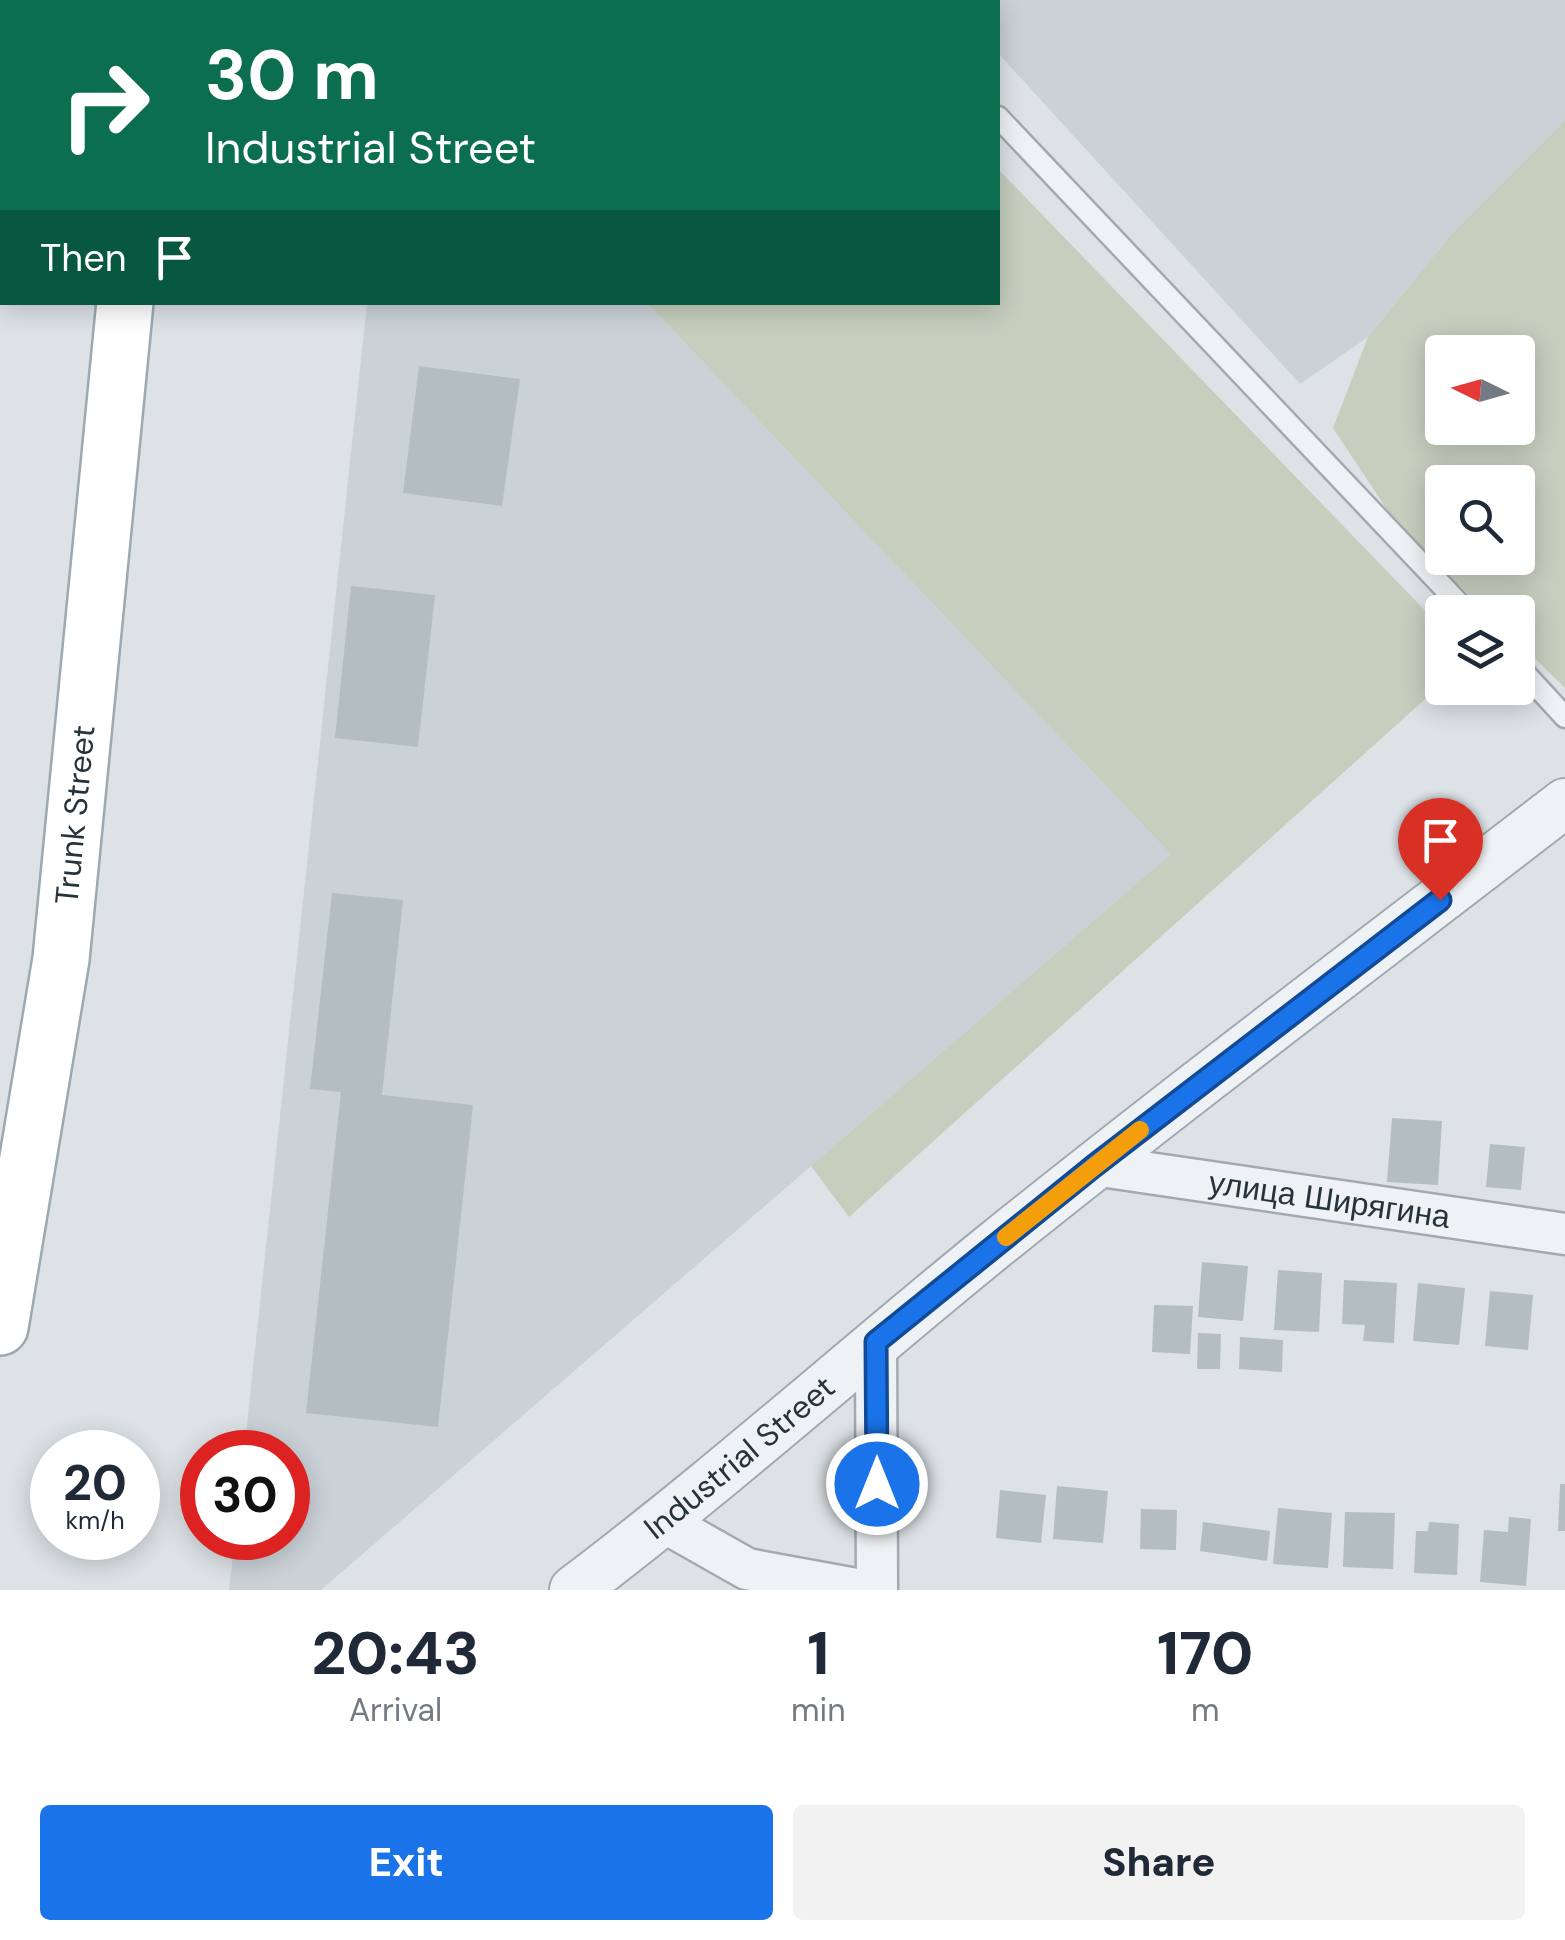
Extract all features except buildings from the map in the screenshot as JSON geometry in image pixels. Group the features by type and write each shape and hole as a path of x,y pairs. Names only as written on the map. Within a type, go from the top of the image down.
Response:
{"main road":[{"name":"Trunk Street","path":"0,1327 61,958 125,305"}],"street":[{"name":"Industrial Street","path":"574,1590 664,1522 876,1342 1094,1166 1565,803"},
{"name":"улица Ширягина","path":"1094,1166 1565,1234"},
{"path":"876,1342 878,1590"},
{"path":"664,1522 747,1569 861,1590"}],"lane":[{"path":"1000,119 1451,595"},
{"path":"1535,684 1565,716"}],"shaded area":[{"path":"1000,0 1565,0 1565,120 1454,231 1368,337 1300,384 1000,55"},
{"path":"367,305 649,305 1172,854 321,1590 229,1590 232,1560 310,1560 310,1430 246,1430"}],"green space":[{"path":"1565,120 1565,688 1535,659 1535,595 1469,595 1448,575 1535,575 1535,465 1425,465 1425,553 1400,529 1333,428 1368,337 1454,231"},
{"path":"1000,171 1425,610 1425,699 849,1217 811,1166 1171,854 649,305 1000,305"}],"slow traffic":[{"path":"1006,1237 1140,1130"}],"route":[{"path":"877,1484 876,1342 1094,1166 1440,900"}]}
